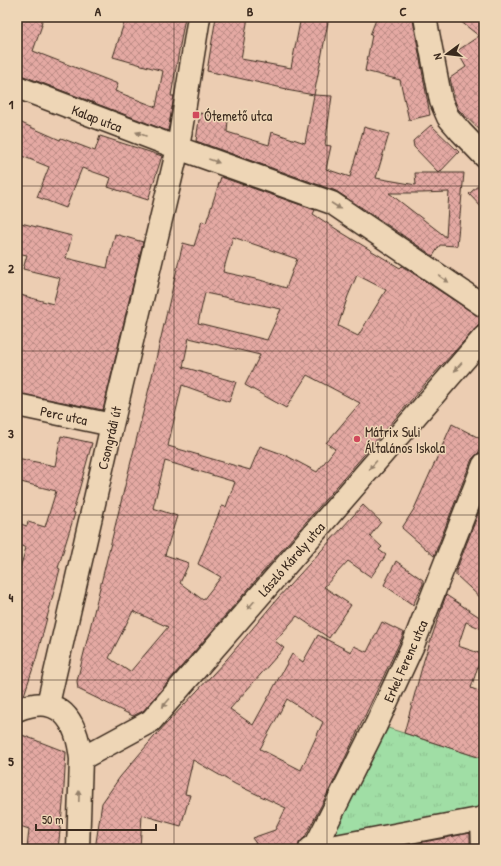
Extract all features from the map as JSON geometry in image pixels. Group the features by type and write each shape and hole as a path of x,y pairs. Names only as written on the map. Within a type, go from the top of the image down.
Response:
{"street":[{"name":"Csongrádi út","path":"48,704 112,425 178,148 198,17"},
{"path":"426,17 441,101 448,118 484,156"},
{"name":"Kalap utca","path":"17,88 178,148"},
{"path":"178,148 332,203 484,306"},
{"name":"László Károly utca","path":"81,759 151,720 484,338"},
{"name":"Perc utca","path":"17,405 112,425"},
{"name":"Erkel Ferenc utca","path":"310,849 316,845 376,725 413,646 484,464"},
{"path":"17,710 34,704 48,704 54,706 70,721 77,736 81,759 78,849"},
{"path":"320,849 483,818 483,849"}],"green space":[{"path":"388,728 484,759 484,824 328,847"}],"building":[{"path":"17,17 43,17 42,25 33,51 118,84 115,91 156,107 163,71 113,57 126,17 185,17 171,96 174,96 168,131 21,75 17,75"},
{"path":"216,17 248,17 241,59 291,68 301,17 329,17 314,95 286,90 287,89 207,71"},
{"path":"377,17 413,20 430,115 409,120 400,80 365,71 372,35 370,35"},
{"path":"455,17 484,17 484,134 458,109 455,101 450,78 466,67 457,51 479,36"},
{"path":"314,95 332,96 325,145 331,146 326,169 350,177 364,127 389,134 376,178 416,185 415,173 464,173 457,246 440,245 433,256 336,191 196,141 200,113 228,120 227,132 269,145 272,132 305,143","holes":["449,192 446,237 389,193"]},
{"path":"17,121 60,140 61,138 95,151 100,136 162,156 148,200 108,187 111,178 82,168 66,208 37,197 49,167 17,154"},
{"path":"431,125 459,152 439,173 414,147 413,141"},
{"path":"221,177 315,210 313,214 400,268 402,266 484,320 432,376 143,711 133,716 78,689 77,681 183,243 194,246 202,221 206,223","holes":["233,237 297,259 286,288 260,280 223,272","357,275 386,290 358,336 338,326","205,293 281,309 267,340 198,323","189,338 260,355 245,385 286,408 307,375 360,403 326,443 335,449 317,472 285,455 260,446 250,470 168,446 182,385 229,402 236,382 183,367","165,461 235,482 226,507 222,506 198,564 221,577 203,600 180,583 189,563 165,555 177,516 153,508","133,611 168,627 130,672 109,658"]},
{"path":"484,180 484,210 469,194"},
{"path":"17,222 72,236 66,258 107,268 115,234 143,242 103,410 17,393 17,294 53,304 60,278 23,269 27,255 17,253"},
{"path":"452,424 483,440 478,454 472,459 434,556 402,528 414,509"},
{"path":"61,436 92,443 73,512 75,513 58,568 60,569 36,659 24,695 17,697 17,619 21,604 17,603 17,578 26,548 17,544 17,523 27,526 28,522 45,527 56,491 17,481 17,458 55,466"},
{"path":"483,501 484,601 456,575 456,571"},
{"path":"363,505 381,522 370,536 382,547 379,550 386,555 371,577 348,561 324,587 351,605 329,638 297,616 275,641 284,648 230,709 253,725 292,654 303,662 318,635 351,652 354,646 367,652 382,622 404,633 338,773 305,837 299,843 298,849 260,849 252,838 275,830 286,808 235,784 193,760 185,794 190,795 181,826 142,815 140,849 95,849 102,803 120,777 154,737 227,659 278,598","holes":["287,699 323,722 301,770 260,749"]},
{"path":"396,561 423,580 423,584 413,605 384,585"},
{"path":"446,595 484,620 484,630 466,622 458,646 482,654 471,688 484,693 484,759 404,733 424,660"},
{"path":"17,733 66,752 63,804 58,849 27,849 29,829 17,825"},
{"path":"470,833 470,849 387,849"}],"place":[{"name":"Ótemető utca","path":"196,115"},
{"name":"Mátrix Suli Általános Iskola","path":"357,439"}]}
